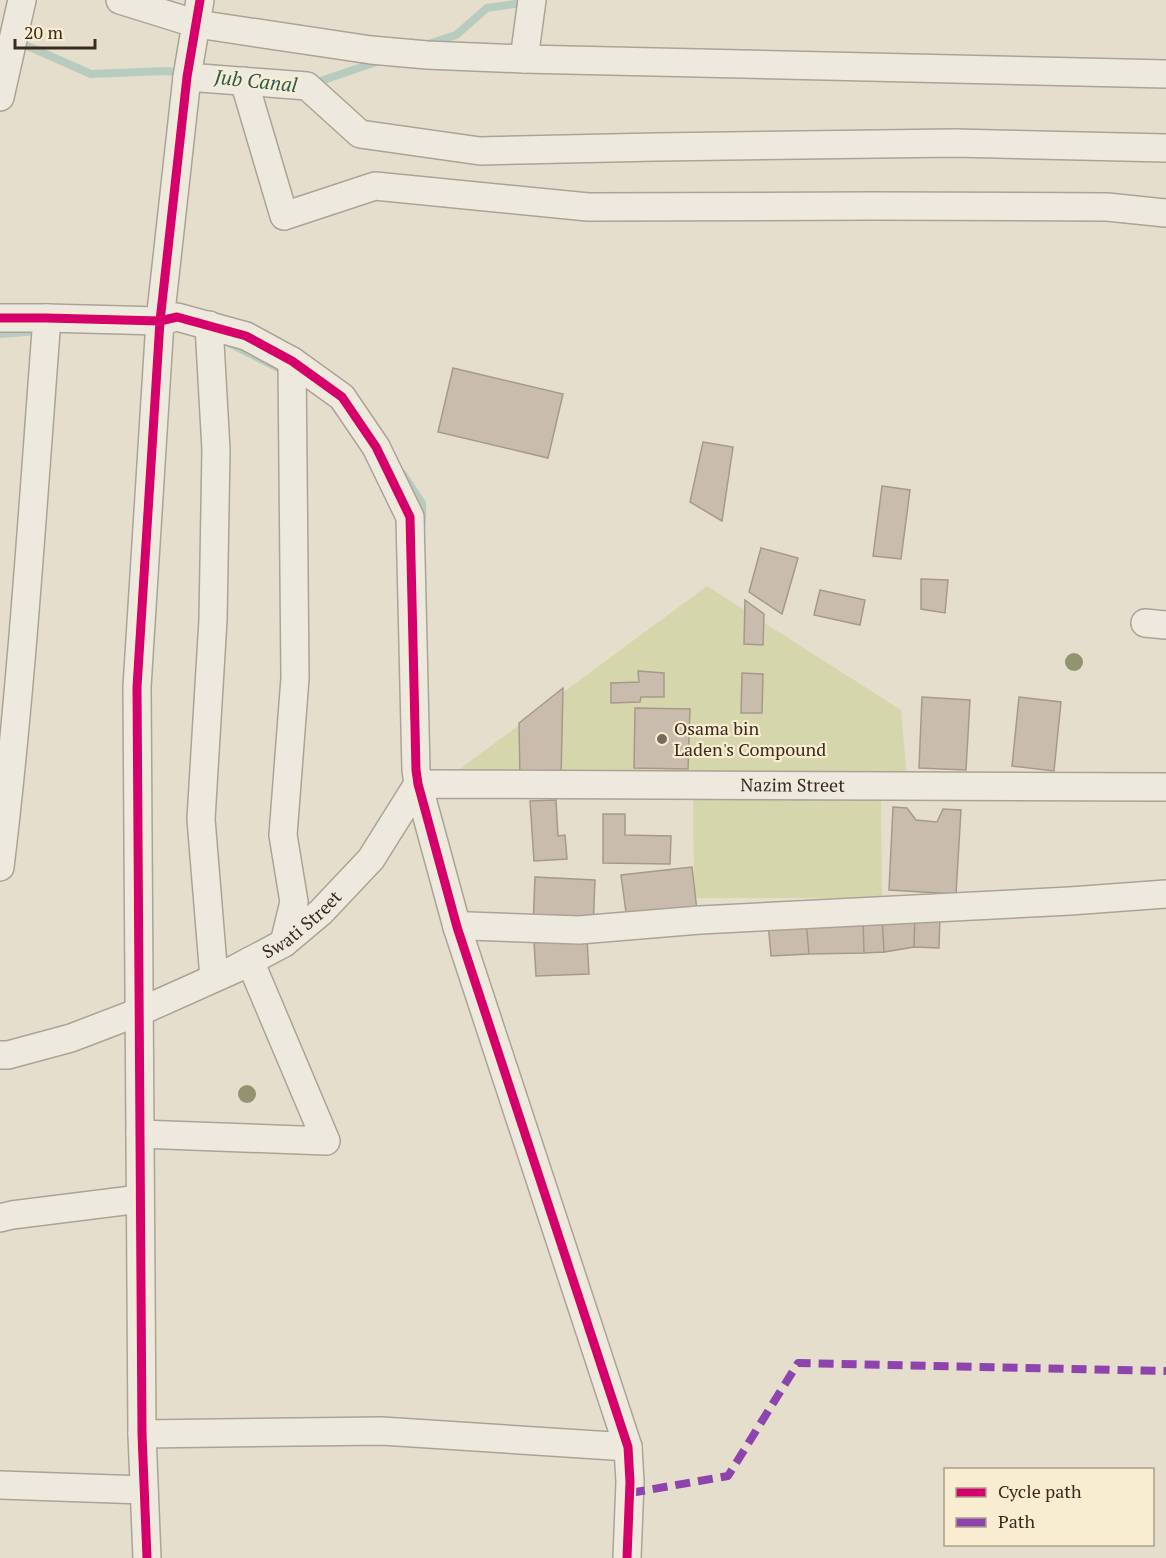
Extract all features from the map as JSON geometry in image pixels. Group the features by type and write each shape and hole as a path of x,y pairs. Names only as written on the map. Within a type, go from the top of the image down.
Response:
{"street":[{"path":"0,97 8,28 22,0"},
{"path":"120,0 199,12 371,50 427,55 1166,74"},
{"path":"524,59 532,0"},
{"path":"147,1558 142,1434 137,687 160,321 187,77 199,12"},
{"path":"187,77 307,86 360,135 480,151 954,142 1166,148"},
{"path":"243,81 284,216 375,186 588,207 1107,207 1166,213"},
{"path":"0,318 160,321 177,316 246,336 292,361 342,397 376,447 410,517 418,784 457,927 628,1447 630,1482 627,1558"},
{"path":"0,867 31,537 47,318"},
{"path":"209,325 216,461 213,620 201,819 214,978"},
{"path":"284,943 294,902 283,835 294,678 292,361"},
{"name":"Swati Street","path":"0,1055 8,1055 71,1038 139,1012 284,943 321,912 371,859 418,784"},
{"name":"Nazim Street","path":"418,784 1166,788"},
{"path":"457,927 579,930 700,920 1166,894"},
{"path":"140,1134 326,1141 250,961"},
{"path":"0,1218 140,1199"},
{"path":"142,1434 382,1431 628,1447"},
{"path":"0,1485 144,1490"}],"green space":[{"path":"707,586 901,710 907,777 453,774"},
{"path":"881,795 882,898 694,898 693,796"}],"building":[{"path":"453,368 563,394 548,458 438,432"},
{"path":"703,442 733,447 722,521 690,502"},
{"path":"882,486 910,490 901,559 873,556"},
{"path":"761,548 798,558 782,614 749,592"},
{"path":"921,579 948,580 945,613 921,609"},
{"path":"820,590 865,600 860,625 814,615"},
{"path":"745,600 764,614 763,645 744,644"},
{"path":"638,671 664,673 664,697 641,697 640,702 611,703 611,683 639,682"},
{"path":"742,673 763,674 762,713 741,713"},
{"path":"563,688 561,778 520,778 519,723"},
{"path":"922,697 970,700 966,770 919,768"},
{"path":"1019,697 1061,702 1054,771 1012,766"},
{"name":"Osama bin Laden's Compound","path":"635,708 690,709 688,769 634,768"},
{"path":"556,800 558,836 565,835 567,859 534,861 530,801"},
{"path":"893,807 907,808 916,820 937,822 943,809 961,810 956,894 889,890"},
{"path":"603,814 625,814 625,835 671,836 670,864 603,863"},
{"path":"692,867 697,911 627,920 621,875"},
{"path":"535,877 595,880 593,930 533,927"},
{"path":"915,913 940,914 939,948 914,947"},
{"path":"915,913 914,947 884,952 882,916"},
{"path":"882,916 884,952 864,953 863,917"},
{"path":"863,917 864,953 809,954 806,921"},
{"path":"806,921 809,954 771,956 768,922"},
{"path":"587,939 589,974 536,976 534,941"}],"waterway":[{"name":"Jub Canal","path":"425,45 456,35 487,8 529,2"},
{"name":"Jub Canal","path":"0,34 91,74 165,71 183,73"},
{"name":"Jub Canal","path":"312,84 382,60"},
{"path":"0,334 39,331"},
{"path":"229,343 282,370"},
{"path":"402,473 422,503 422,522"}],"marked path":[{"path":"630,1493 728,1476 798,1363 1166,1371"}],"cycle path":[{"path":"147,1558 142,1434 137,687 160,321 187,77 200,0"},
{"path":"0,318 160,321 177,317 246,336 292,361 342,397 376,447 410,517 418,784 457,927 628,1447 630,1482 627,1558"}],"place":[{"name":"Osama bin Laden's Compound","path":"662,739"}]}
